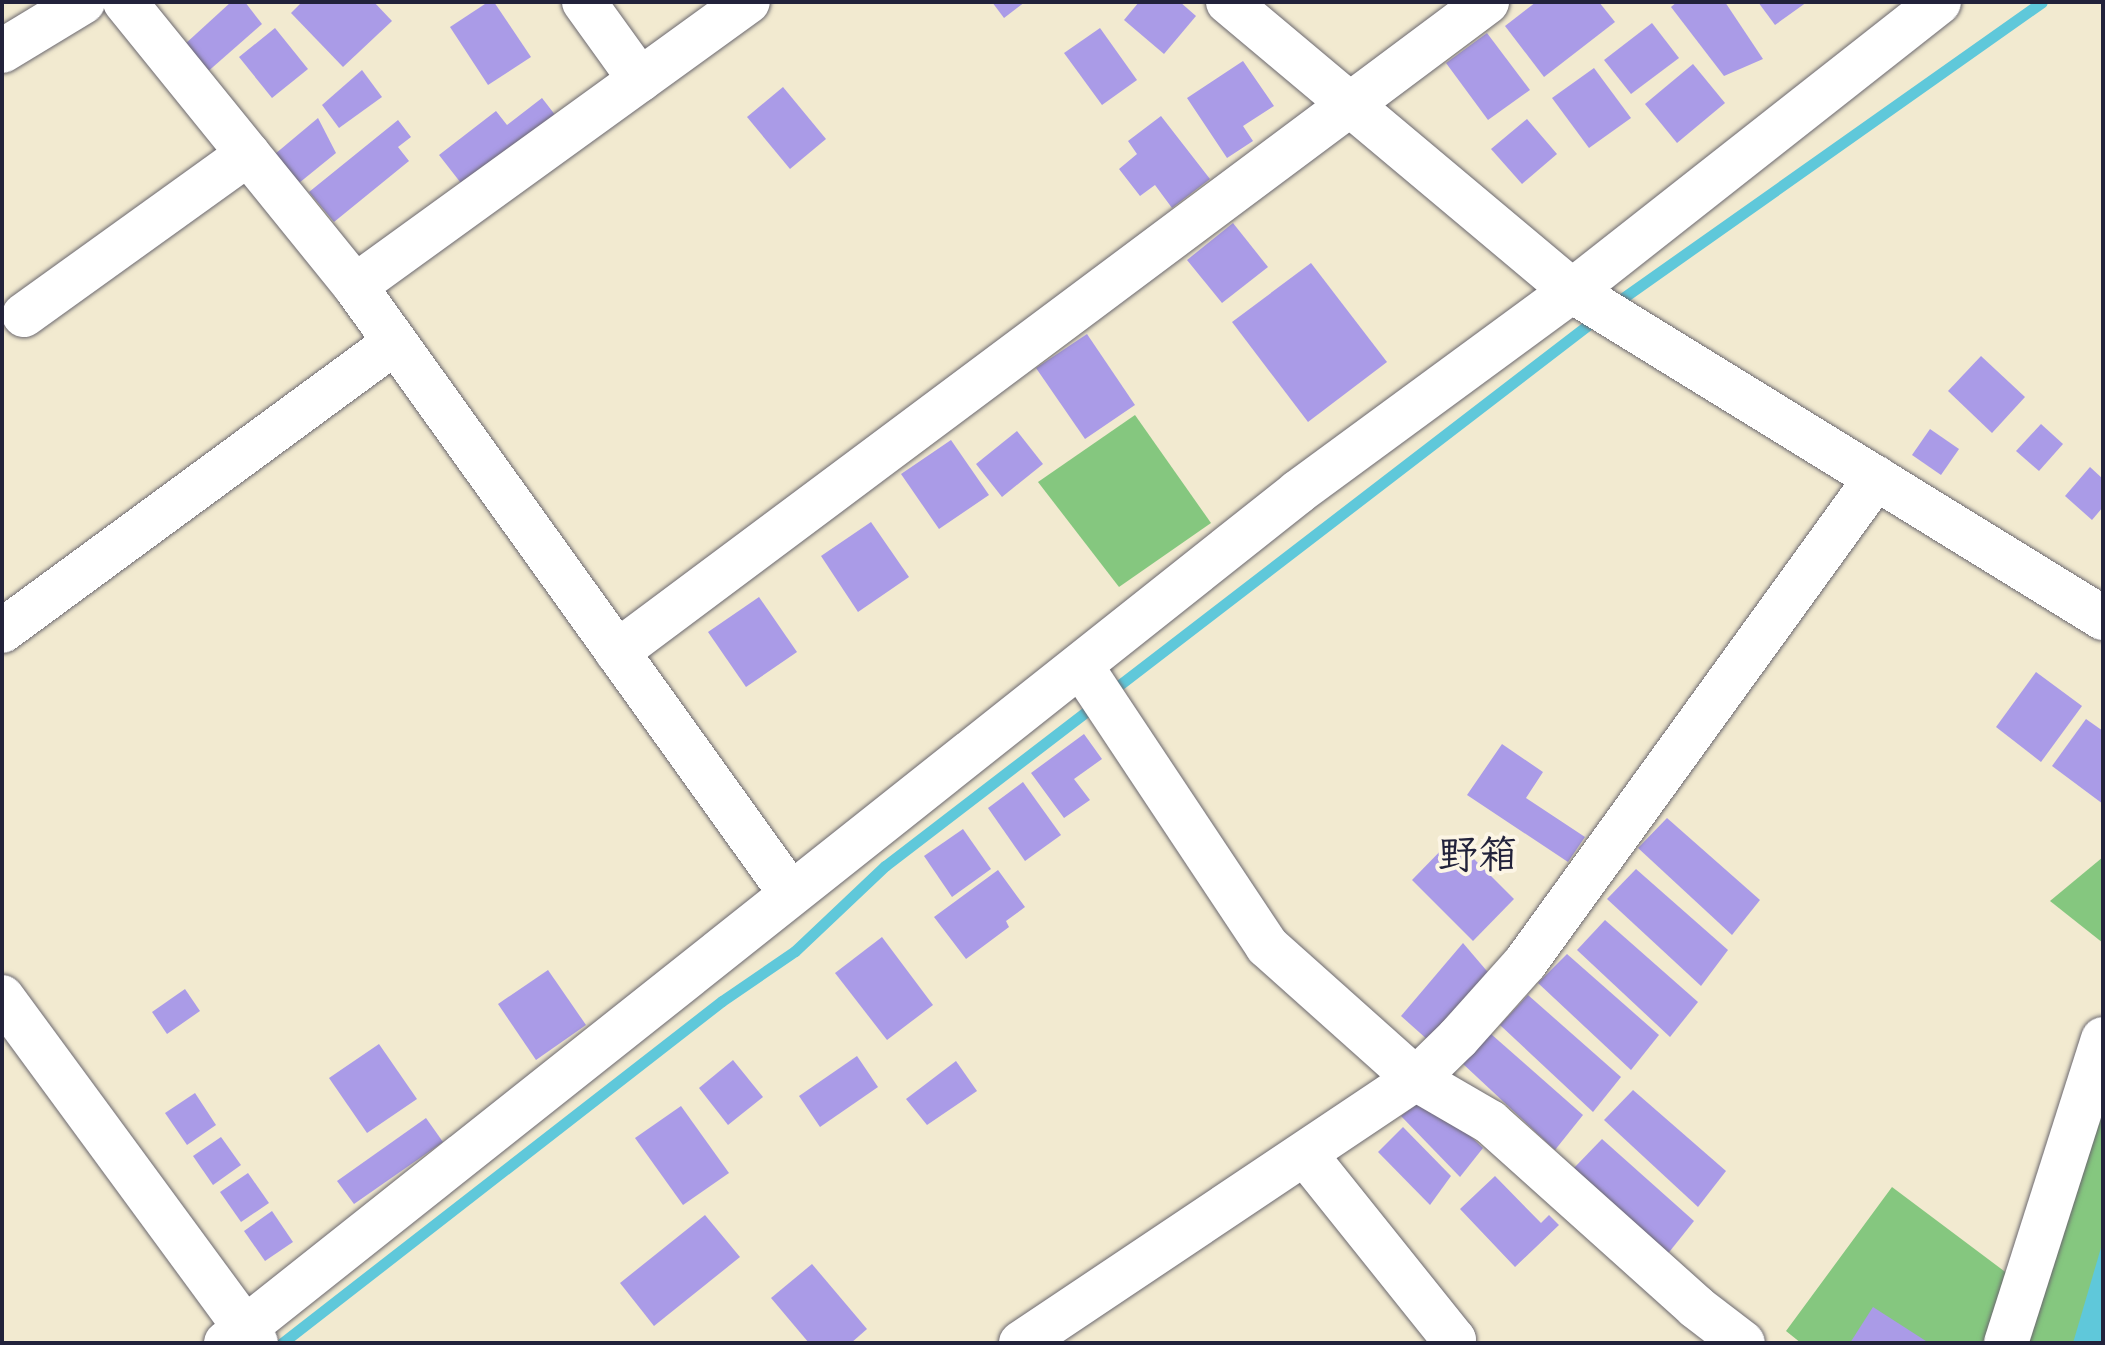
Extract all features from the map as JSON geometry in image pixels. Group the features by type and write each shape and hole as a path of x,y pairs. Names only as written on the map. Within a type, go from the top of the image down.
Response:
{"street":[{"path":"2,51 83,2"},
{"path":"125,2 355,286 791,894"},
{"path":"584,2 640,80"},
{"path":"355,286 748,2"},
{"path":"1228,2 1572,291 2103,618"},
{"path":"617,652 1487,2"},
{"path":"2,997 242,1338 791,894 1298,492 1572,291 1939,2"},
{"path":"24,315 248,154"},
{"path":"2,631 394,343"},
{"path":"1021,1343 1416,1079 1525,963 1876,478"},
{"path":"1081,666 1267,946 1416,1079 1490,1122 1743,1343"},
{"path":"2006,1343 2103,1039"},
{"path":"1305,1154 1454,1340 1450,1343"}],"green space":[{"path":"1135,415 1211,523 1119,587 1038,482"},
{"path":"2103,857 2103,943 2050,901"},
{"path":"2103,1038 2103,1343 1801,1343 1786,1331 1892,1187 2024,1286"}],"water":[{"path":"2103,1241 2103,1343 2073,1343"}],"building":[{"path":"231,2 245,2 262,24 205,74 184,45"},
{"path":"302,2 374,2 392,21 343,67 291,13"},
{"path":"488,2 494,2 531,57 488,85 450,27"},
{"path":"992,2 1025,2 1004,18"},
{"path":"1139,2 1180,2 1196,16 1164,54 1124,20"},
{"path":"1536,2 1599,2 1615,22 1544,77 1505,26"},
{"path":"1677,2 1725,2 1763,59 1724,76 1671,7"},
{"path":"1758,2 1807,2 1775,25"},
{"path":"1652,23 1679,58 1631,94 1604,60"},
{"path":"275,28 308,69 272,98 239,57"},
{"path":"1100,28 1137,80 1102,105 1064,53"},
{"path":"1487,33 1530,90 1488,120 1446,63"},
{"path":"1243,61 1274,106 1243,126 1253,141 1227,158 1187,98"},
{"path":"1693,64 1725,103 1677,143 1645,104"},
{"path":"1594,68 1631,118 1589,148 1552,98"},
{"path":"362,70 382,97 339,128 322,105"},
{"path":"783,87 826,139 790,169 747,117"},
{"path":"542,98 556,116 464,187 439,155 496,111 507,125"},
{"path":"1161,116 1210,179 1172,208 1155,185 1140,196 1119,169 1137,154 1128,141"},
{"path":"318,118 336,153 299,183 275,154"},
{"path":"1527,119 1557,154 1522,184 1491,149"},
{"path":"398,120 411,137 398,147 409,161 334,222 309,192"},
{"path":"1233,223 1268,267 1222,303 1187,260"},
{"path":"1311,263 1387,362 1308,422 1232,322"},
{"path":"1087,334 1135,405 1085,439 1036,368"},
{"path":"1981,356 2025,397 1992,433 1948,391"},
{"path":"2041,424 2063,444 2039,471 2016,451"},
{"path":"1930,429 1959,449 1941,475 1912,455"},
{"path":"1017,431 1043,464 1002,497 976,464"},
{"path":"951,440 989,495 939,529 901,474"},
{"path":"2090,467 2103,479 2103,507 2092,520 2065,496"},
{"path":"871,522 909,577 858,612 821,556"},
{"path":"759,597 797,652 746,687 708,632"},
{"path":"2036,672 2082,706 2041,762 1996,727"},
{"path":"2086,719 2103,731 2103,804 2052,766"},
{"path":"1084,734 1102,759 1074,779 1090,800 1064,818 1031,773"},
{"path":"1502,744 1543,772 1526,798 1585,837 1568,862 1467,795"},
{"path":"1023,782 1061,835 1025,861 988,808"},
{"path":"1667,818 1760,900 1732,935 1638,848"},
{"path":"963,829 991,869 952,897 924,856"},
{"path":"1453,838 1514,899 1473,941 1412,880"},
{"path":"1636,869 1728,950 1701,986 1607,899"},
{"path":"998,870 1025,907 1006,921 1009,927 966,959 934,917"},
{"path":"1605,920 1698,1002 1670,1037 1577,950"},
{"path":"882,937 933,1005 887,1040 835,973"},
{"path":"1463,943 1492,977 1429,1041 1401,1016"},
{"path":"1567,954 1659,1035 1631,1070 1538,983"},
{"path":"548,970 586,1025 536,1060 498,1004"},
{"path":"185,989 200,1011 167,1034 152,1012"},
{"path":"1528,995 1621,1077 1593,1112 1500,1025"},
{"path":"1491,1034 1583,1115 1555,1150 1462,1063"},
{"path":"379,1044 417,1099 367,1133 329,1078"},
{"path":"857,1056 878,1087 820,1127 799,1096"},
{"path":"733,1060 763,1097 728,1125 699,1088"},
{"path":"956,1061 977,1091 927,1125 906,1099"},
{"path":"1633,1090 1726,1171 1698,1207 1604,1120"},
{"path":"195,1093 216,1125 187,1145 165,1113"},
{"path":"1421,1101 1448,1115 1483,1148 1460,1177 1401,1116"},
{"path":"681,1106 729,1173 683,1205 635,1138"},
{"path":"426,1118 443,1142 354,1204 337,1181"},
{"path":"1403,1127 1451,1176 1430,1205 1378,1152"},
{"path":"221,1137 241,1165 213,1185 193,1156"},
{"path":"1602,1139 1694,1221 1666,1256 1573,1169"},
{"path":"248,1173 269,1203 241,1222 220,1192"},
{"path":"1495,1176 1541,1223 1549,1215 1559,1225 1515,1267 1460,1209"},
{"path":"272,1211 293,1242 265,1261 244,1231"},
{"path":"705,1215 740,1257 654,1326 620,1283"},
{"path":"812,1264 867,1329 851,1343 809,1343 771,1298"},
{"path":"1873,1307 1929,1343 1850,1343"}],"waterway":[{"path":"1613,305 2042,2"},
{"path":"1109,693 1597,318"},
{"path":"282,1343 722,1001 795,951 885,866 1096,704"}],"district":[{"name":"野箱","path":"1478,859"}]}
